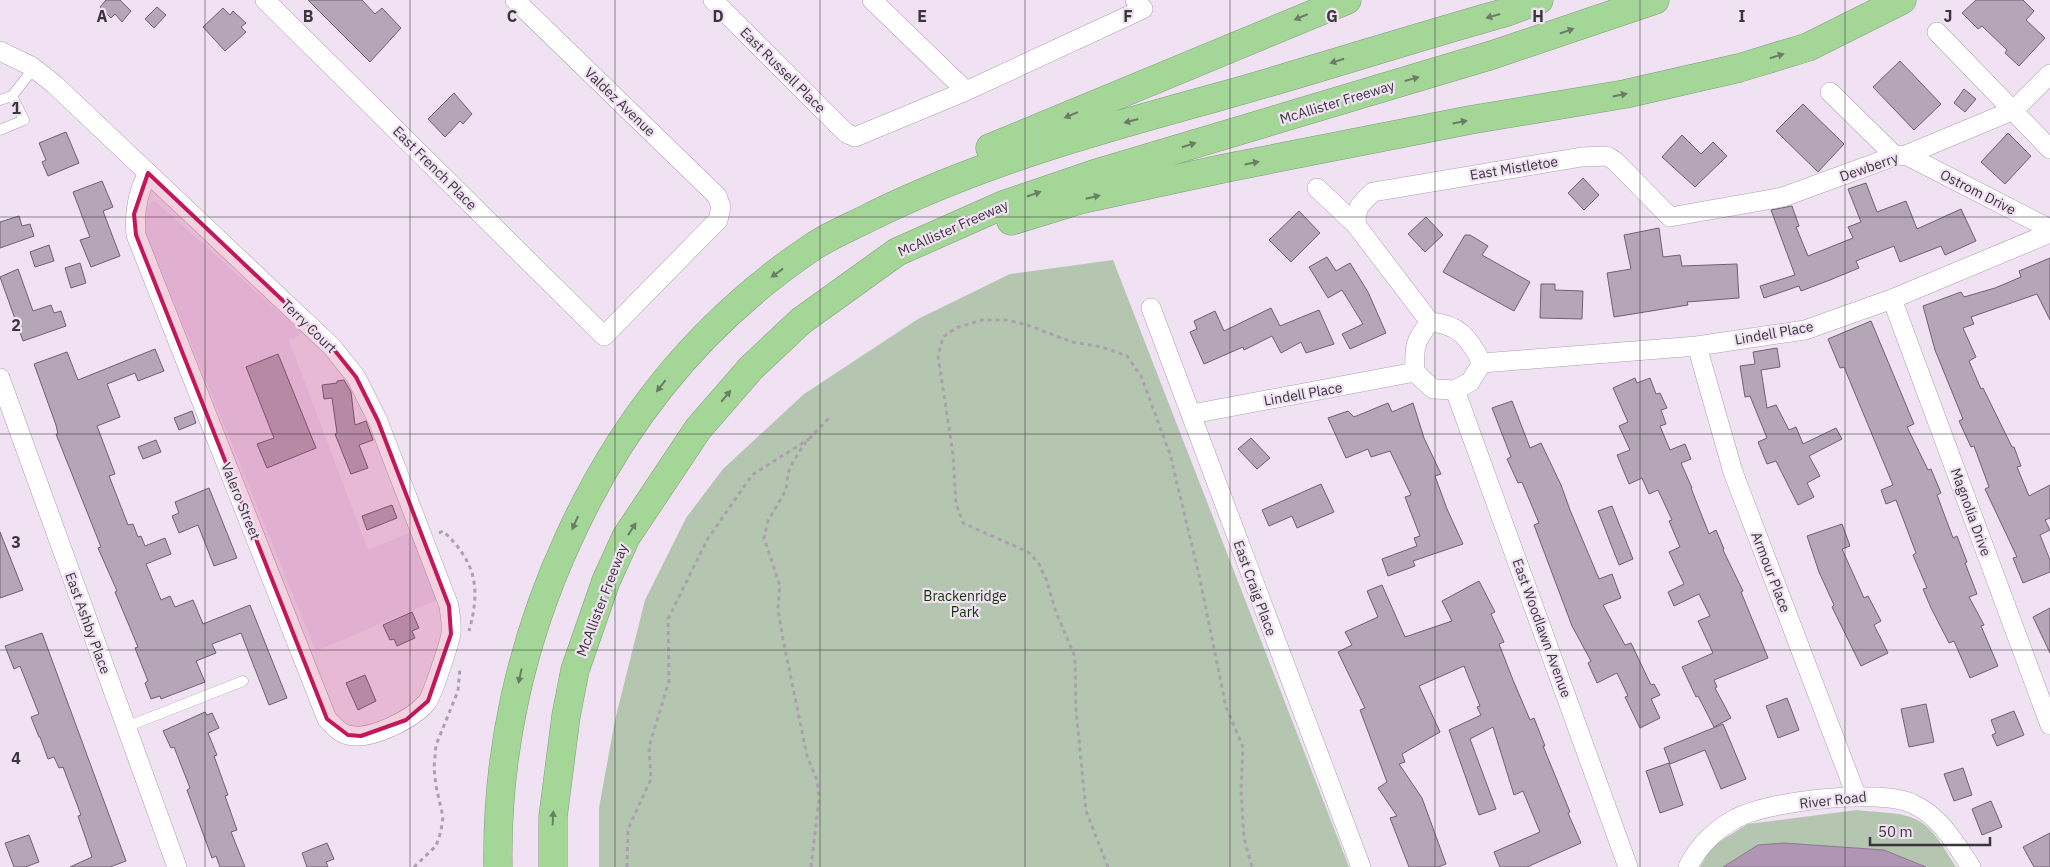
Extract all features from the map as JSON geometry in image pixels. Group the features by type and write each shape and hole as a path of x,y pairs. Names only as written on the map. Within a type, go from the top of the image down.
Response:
{"highway":[{"path":"498,867 499,811 503,760 523,662 548,583 588,494 609,459 641,412 690,350 749,293 877,202 932,174 1347,0"},
{"path":"816,244 911,197 1006,160 1118,124 1264,84 1368,51 1506,12 1539,0"},
{"name":"McAllister Freeway","path":"553,867 552,817 575,670 606,581 626,538 698,430 733,387 774,345 836,294 897,252 1003,205 1094,174 1492,56 1655,0"},
{"path":"836,294 911,266 959,242 1019,218 1083,200 1216,170 1470,120 1625,94 1739,68 1808,47 1902,0"}],"street":[{"name":"East French Place","path":"265,0 604,336 718,220 721,207"},
{"name":"Valdez Avenue","path":"515,0 716,196 721,207"},
{"name":"East Russell Place","path":"713,0 846,133 855,137 966,91"},
{"path":"872,0 966,91 1139,4"},
{"path":"1937,32 2050,149"},
{"name":"Terry Court","path":"0,51 34,68 54,84 332,347 346,363 364,391 378,421 449,606 451,634 428,701"},
{"name":"Dewberry","path":"1670,217 1783,198 1900,155 2014,110 2050,74"},
{"name":"Ostrom Drive","path":"1830,92 1900,155 2050,229"},
{"name":"East Mistletoe","path":"1356,225 1356,212 1362,202 1374,192 1582,157 1606,156 1615,161 1670,217"},
{"name":"Valero Street","path":"148,173 140,187 134,214 136,235 327,719 338,730 348,735 361,736 387,729 406,720 428,701"},
{"path":"1317,188 1356,225 1430,322 1445,323 1461,332 1473,346 1482,363 1470,382 1456,390 1433,389 1415,372 1414,354 1417,338 1430,322"},
{"name":"Lindell Place","path":"1482,363 1697,346 1805,330 1892,299 2050,233"},
{"name":"Magnolia Drive","path":"1892,299 2050,725"},
{"name":"East Craig Place","path":"1151,308 1192,414 1267,623 1361,867"},
{"name":"Armour Place","path":"1697,346 1733,472 1856,795"},
{"name":"Lindell Place","path":"1192,414 1415,372"},
{"name":"East Ashby Place","path":"0,378 177,867"},
{"name":"East Woodlawn Avenue","path":"1456,390 1628,867"},
{"name":"River Road","path":"1688,867 1704,844 1717,830 1736,818 1763,809 1856,795 1879,797 1915,805 1942,824 1972,867"}],"lane":[{"path":"0,100 12,96 34,68"},
{"path":"0,130 24,120 12,96"},
{"path":"126,727 243,682"}],"path":[{"path":"1108,867 1086,811 1076,710 1075,657 1056,612 1046,579 1038,562 1028,552 963,523 956,504 953,454 938,356 942,336 956,328 982,320 1008,320 1072,342 1102,347 1127,356 1141,376 1170,454 1199,575 1226,707 1243,747 1244,838 1252,867"},
{"path":"811,867 819,799 817,780 807,756 782,634 778,609 780,586 764,538 768,521 786,490 788,473 793,462 809,439 831,416"},
{"path":"627,867 628,829 651,779 649,746 669,681 668,619 707,540 752,475 809,439"}],"highlighted area":[{"path":"148,173 332,347 356,377 378,421 449,606 451,634 428,701 406,720 361,736 348,735 327,719 136,235 134,214"}],"shaded area":[{"path":"154,200 302,333 289,341 368,550 412,532 437,600 316,651 141,221 146,208"},
{"path":"1784,843 1884,850 1926,867 1723,867 1758,845"}],"green space":[{"name":"Brackenridge Park","path":"1113,260 1349,867 599,867 599,808 615,720 645,600 686,518 723,469 804,394 918,319 1010,274"},
{"path":"1857,810 1905,815 1919,821 1935,836 1956,867 1700,867 1712,846 1748,824"}],"building":[{"path":"106,0 120,0 131,11 122,22 115,14 111,18 100,7"},
{"path":"308,0 362,0 375,14 382,8 401,28 370,62"},
{"path":"1976,0 2023,0 2034,11 2026,20 2045,38 2019,66 2005,53 2007,50 1982,26 1978,29 1962,13"},
{"path":"157,7 166,15 154,28 145,19"},
{"path":"223,8 230,15 233,11 246,23 241,27 246,32 225,51 203,27"},
{"path":"1900,61 1941,104 1914,130 1873,87"},
{"path":"1964,89 1976,99 1965,112 1954,103"},
{"path":"454,93 472,114 463,124 460,121 445,137 428,119"},
{"path":"1803,104 1844,144 1818,172 1776,131"},
{"path":"66,132 79,163 48,176 42,162 46,160 39,143"},
{"path":"2008,133 2031,156 2005,184 1981,162"},
{"path":"1682,135 1701,154 1713,142 1727,156 1695,187 1662,157"},
{"path":"1583,178 1599,195 1584,210 1568,193"},
{"path":"102,181 113,207 103,211 120,256 91,267 80,240 90,237 73,192"},
{"path":"1866,183 1877,212 1906,201 1917,229 1961,209 1976,241 1945,255 1941,246 1900,262 1894,246 1856,261 1859,268 1830,280 1801,291 1799,286 1764,298 1760,286 1795,275 1771,210 1792,206 1799,226 1796,227 1808,256 1853,238 1848,227 1861,222 1848,189"},
{"path":"1299,211 1320,233 1291,262 1269,240"},
{"path":"19,216 22,226 30,224 34,236 0,248 0,222"},
{"path":"1426,217 1443,235 1425,252 1408,234"},
{"path":"1659,228 1663,257 1680,255 1682,266 1737,264 1739,298 1687,302 1688,305 1614,317 1607,273 1631,269 1624,235"},
{"path":"1465,235 1470,235 1488,246 1482,255 1530,282 1514,311 1443,272"},
{"path":"49,245 54,261 35,267 30,252"},
{"path":"1327,257 1336,271 1350,263 1368,292 1386,333 1350,349 1342,334 1363,324 1342,290 1328,298 1309,267"},
{"path":"2050,258 2050,320 2037,294 1971,317 1974,324 1963,328 1976,357 1969,361 1981,389 1983,388 2012,447 2014,447 2021,466 2017,467 2029,496 2050,485 2050,518 2045,520 2050,530 2040,535 2050,560 2050,572 2023,583 2013,558 2017,557 1985,489 1989,487 1974,446 1971,447 1959,421 1963,419 1935,350 1923,306 1961,292 1964,297 1995,288 2021,277 2019,271"},
{"path":"80,263 86,283 71,288 65,268"},
{"path":"18,269 33,311 51,305 54,313 61,311 66,326 23,341 0,277"},
{"path":"1541,284 1555,284 1555,290 1583,291 1582,319 1540,318"},
{"path":"1271,308 1280,326 1319,310 1334,344 1306,353 1301,342 1281,353 1272,336 1244,350 1243,347 1204,364 1190,332 1197,329 1194,321 1215,311 1224,331"},
{"path":"1871,321 1914,424 1907,427 1928,470 1931,469 1941,493 1937,495 1953,538 1957,536 1967,562 1965,563 1977,594 1969,597 1984,625 1981,626 1998,666 1970,678 1954,641 1949,643 1923,589 1927,588 1913,555 1916,553 1896,500 1886,504 1881,490 1893,485 1844,367 1840,368 1828,339"},
{"path":"1777,348 1780,367 1761,370 1767,408 1776,405 1789,430 1796,427 1803,444 1836,428 1842,439 1809,456 1820,476 1807,483 1814,497 1798,505 1776,461 1767,464 1758,442 1767,438 1750,396 1745,397 1740,366 1755,364 1753,352"},
{"path":"155,349 164,371 138,381 135,373 107,384 120,417 97,426 115,474 109,476 128,525 133,524 138,537 141,536 145,546 165,538 171,554 146,564 161,600 170,596 175,607 193,600 203,624 250,605 287,698 269,705 241,633 212,644 216,653 196,661 205,682 161,699 160,696 151,699 145,683 148,681 135,648 138,647 115,592 117,591 98,548 101,547 56,434 58,434 56,425 34,364 67,352 78,380"},
{"path":"278,354 316,448 267,468 257,444 274,438 246,367"},
{"path":"1635,378 1637,383 1650,378 1656,394 1660,393 1667,408 1661,410 1666,424 1660,426 1670,450 1685,444 1691,459 1681,463 1709,534 1716,530 1723,550 1743,591 1741,592 1768,658 1714,680 1717,687 1715,688 1731,718 1714,727 1698,696 1696,697 1682,667 1713,653 1698,621 1710,616 1699,594 1674,606 1668,592 1684,584 1669,552 1680,547 1669,521 1672,520 1658,490 1649,494 1642,478 1629,484 1617,455 1630,450 1619,426 1628,422 1613,388"},
{"path":"344,380 351,392 355,425 366,421 373,440 359,445 368,468 351,474 335,434 337,433 332,398 324,399 322,385"},
{"path":"1512,401 1530,448 1541,443 1561,485 1599,579 1612,574 1621,598 1603,605 1625,645 1631,643 1651,685 1654,684 1660,695 1651,699 1660,718 1640,728 1625,697 1628,696 1617,673 1597,683 1588,663 1591,661 1572,626 1534,525 1539,523 1522,482 1518,483 1507,459 1511,457 1492,408"},
{"path":"1388,403 1392,412 1413,403 1424,438 1441,474 1435,476 1463,544 1413,561 1415,566 1388,576 1382,559 1417,546 1414,538 1420,536 1405,497 1411,495 1390,451 1371,457 1368,449 1346,458 1328,418 1348,411 1354,417"},
{"path":"192,411 196,423 179,430 174,418"},
{"path":"1251,438 1270,458 1257,469 1238,449"},
{"path":"156,440 161,452 143,459 138,447"},
{"path":"1321,484 1334,512 1297,528 1292,516 1269,526 1262,510"},
{"path":"209,488 237,558 214,566 198,525 179,533 172,516 179,513 175,502"},
{"path":"392,505 397,518 367,530 362,516"},
{"path":"1612,506 1633,559 1619,565 1598,511"},
{"path":"1842,524 1850,546 1842,549 1864,598 1868,596 1881,621 1874,625 1888,653 1861,666 1832,607 1834,605 1819,572 1807,536"},
{"path":"0,532 23,590 0,598"},
{"path":"1479,581 1495,612 1491,614 1504,642 1499,644 1513,680 1530,720 1534,718 1545,746 1543,746 1570,812 1568,813 1581,843 1527,867 1500,867 1494,852 1540,832 1523,791 1514,795 1493,727 1470,739 1496,809 1479,815 1449,730 1481,715 1477,707 1480,706 1464,666 1419,686 1440,732 1402,754 1405,762 1399,764 1422,798 1446,864 1438,867 1409,867 1390,818 1397,816 1378,788 1387,782 1360,710 1365,708 1338,652 1352,645 1345,632 1378,617 1367,591 1382,585 1405,637 1452,621 1442,601"},
{"path":"2050,608 2050,653 2033,617"},
{"path":"412,612 419,628 412,631 415,638 397,646 394,639 390,640 383,625"},
{"path":"42,633 126,861 110,867 70,867 92,857 78,816 81,815 63,767 59,768 54,757 48,759 31,717 39,714 20,666 14,669 5,646"},
{"path":"365,675 376,701 358,710 346,683"},
{"path":"1787,698 1799,730 1778,738 1766,706"},
{"path":"1926,704 1934,742 1909,747 1901,709"},
{"path":"2014,711 2024,735 1997,746 1992,735 1996,733 1991,720"},
{"path":"205,712 207,715 212,713 219,728 208,733 217,755 214,756 228,795 225,796 237,830 231,832 245,867 220,867 216,856 212,858 187,790 190,788 174,747 171,748 163,731"},
{"path":"1723,724 1746,779 1721,789 1705,750 1670,764 1664,748"},
{"path":"1669,763 1683,805 1660,813 1646,771"},
{"path":"1963,768 1972,795 1954,801 1944,774"},
{"path":"1991,801 2002,827 1982,835 1972,809"},
{"path":"2050,833 2050,867 2034,867 2023,847"},
{"path":"29,835 39,862 25,867 14,867 5,843"},
{"path":"327,843 334,859 326,862 328,867 307,867 302,853"}]}
